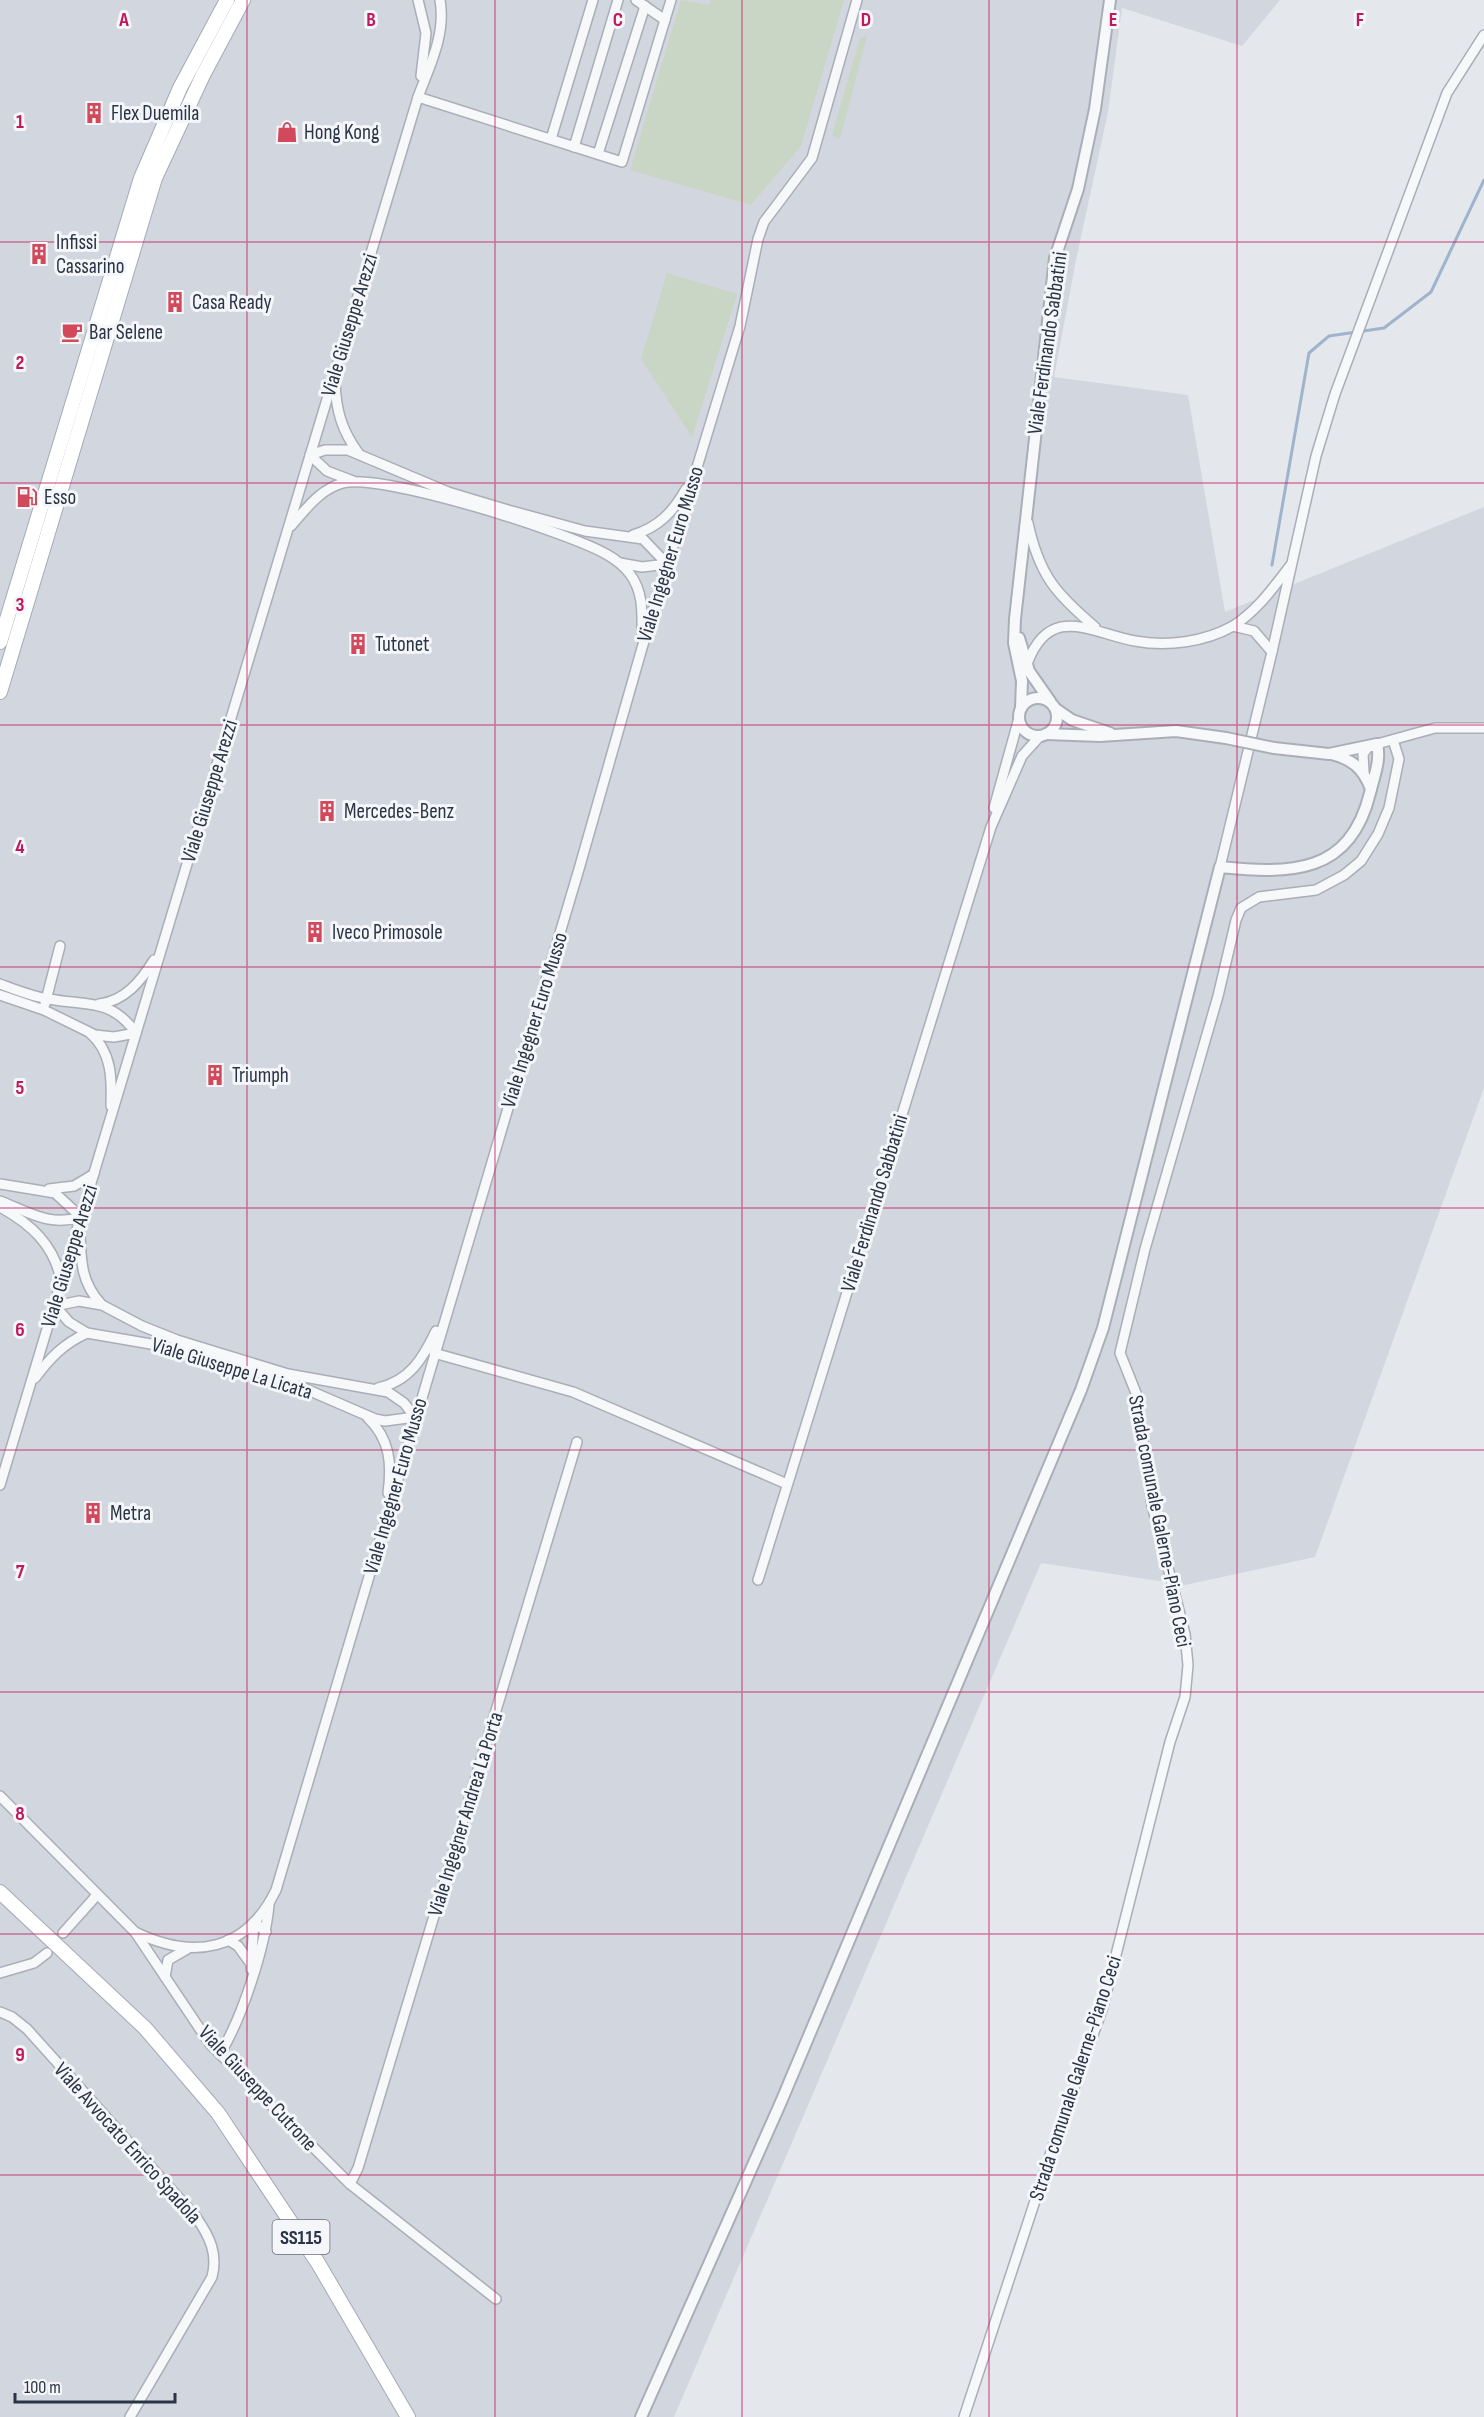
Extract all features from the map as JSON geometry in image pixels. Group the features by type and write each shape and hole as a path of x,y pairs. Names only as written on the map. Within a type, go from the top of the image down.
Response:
{"main road":[{"path":"0,642 141,178 180,88 227,0"},
{"path":"0,692 155,178 203,75 243,0"},
{"name":"SS115","path":"0,1892 137,2020 218,2113 318,2263 408,2417"}],"street":[{"path":"418,0 425,19 426,33 418,96"},
{"path":"418,96 439,41 440,0"},
{"path":"551,139 593,0"},
{"path":"574,147 618,0"},
{"path":"636,0 665,20"},
{"path":"418,96 622,162 671,0"},
{"name":"Viale Ingegner Euro Musso","path":"135,1932 156,1942 187,1949 208,1947 228,1940 254,1922 270,1903 276,1890 579,869 642,648 740,326 764,222 812,158 857,0"},
{"name":"Viale Ferdinando Sabbatini","path":"1015,618 1055,258 1078,189 1093,120 1110,0"},
{"path":"598,154 645,6"},
{"path":"641,2417 781,2102 1081,1390 1106,1317 1220,867 1316,456 1335,394 1371,293 1447,93 1484,35"},
{"name":"Viale Giuseppe Arezzi","path":"0,1485 418,96"},
{"path":"335,372 339,419 344,433 359,454"},
{"path":"310,455 336,449 359,454 448,492 585,531 631,536 651,544 667,564"},
{"path":"310,455 327,471 353,481 424,494 506,517 587,545 620,563 642,567 667,564"},
{"path":"631,536 648,531 663,520 675,508 693,477"},
{"path":"288,530 318,495 332,487 353,481"},
{"path":"1026,516 1032,545 1050,585 1096,629"},
{"path":"620,563 631,575 642,603 642,648"},
{"path":"1027,664 1046,634 1062,627 1083,626 1115,636 1155,643 1195,640 1233,626 1267,596 1291,564"},
{"path":"991,827 1022,756 1056,724 1054,707 1035,683 1027,664 1015,618"},
{"path":"991,827 996,799 1020,713 1023,681 1014,643 1015,618"},
{"path":"1233,626 1254,631 1272,651"},
{"path":"1020,713 1036,698 1072,720 1116,735"},
{"path":"1020,713 1026,732 1043,735 1116,735 1176,731 1274,748 1329,754 1351,760 1364,772"},
{"path":"1329,754 1435,728 1484,728"},
{"name":"Strada comunale Galerne-Piano Ceci","path":"964,2417 1053,2146 1102,2010 1170,1742 1185,1697 1188,1665 1185,1634 1152,1505 1136,1393 1120,1353 1146,1249 1241,908 1259,897 1316,890 1344,875 1361,861 1378,834 1389,808 1399,759 1393,740"},
{"path":"1220,867 1285,871 1322,860 1342,844 1358,826 1366,809 1379,755 1373,745"},
{"path":"1371,789 1364,772 1363,754 1373,745"},
{"name":"Viale Ferdinando Sabbatini","path":"758,1580 991,827"},
{"path":"44,1010 60,945"},
{"path":"93,1005 107,1003 131,989 144,977 160,950"},
{"path":"0,984 47,999 116,1010 136,1033"},
{"path":"0,995 44,1010 104,1036 136,1033"},
{"path":"86,1029 102,1049 112,1075 110,1121"},
{"path":"0,1184 44,1189 74,1186 94,1174"},
{"path":"44,1189 67,1202 80,1221 81,1266 85,1280 102,1305"},
{"path":"0,1201 52,1221 80,1221"},
{"path":"0,1207 43,1239 55,1258 62,1283"},
{"path":"55,1306 79,1301 102,1305 142,1326 177,1340 318,1381 375,1388 396,1396 415,1417"},
{"path":"375,1388 399,1380 423,1359 449,1302"},
{"name":"Viale Giuseppe La Licata","path":"55,1306 69,1322 87,1333 174,1348 285,1380 385,1421 415,1417"},
{"path":"30,1385 56,1352 69,1341 87,1333"},
{"path":"434,1353 573,1392 787,1484"},
{"path":"362,1412 377,1428 389,1453 391,1466 384,1522"},
{"name":"Viale Ingegner Andrea La Porta","path":"350,2184 358,2168 577,1442"},
{"name":"Viale Giuseppe Cutrone","path":"0,1796 135,1932 210,2044 220,2055 350,2184 496,2299"},
{"path":"63,1933 97,1895"},
{"path":"220,2055 233,2033 266,1932 270,1903"},
{"path":"254,1922 266,1932"},
{"path":"250,1980 254,1922"},
{"path":"228,1940 238,1946 251,1964"},
{"path":"165,1977 168,1960 187,1949"},
{"path":"0,1973 34,1963 47,1953"},
{"path":"0,2005 12,2017"},
{"name":"Viale Avvocato Enrico Spadola","path":"0,2012 12,2017 27,2029 196,2217 212,2246 215,2264 212,2277 130,2417"}],"shaded area":[{"path":"0,0 1280,0 1242,46 1122,8 1108,112 1076,260 1054,377 1188,395 1225,612 1484,507 1484,1088 1315,1557 1185,1585 1041,1563 674,2417 0,2417"}],"green space":[{"path":"681,0 709,5 711,0 844,0 801,146 751,205 630,170"},
{"path":"867,36 840,139 832,135 860,38"},
{"path":"667,273 737,294 692,437 641,359"}],"waterway":[{"path":"1272,565 1309,353 1329,336 1384,328 1431,292 1484,180"}],"place":[{"name":"Flex Duemila","path":"94,113"},
{"name":"Hong Kong","path":"287,132"},
{"name":"Infissi Cassarino","path":"39,254"},
{"name":"Casa Ready","path":"175,302"},
{"name":"Bar Selene","path":"72,332"},
{"name":"Esso","path":"27,497"},
{"name":"Tutonet","path":"358,644"},
{"name":"Mercedes-Benz","path":"327,811"},
{"name":"Iveco Primosole","path":"315,932"},
{"name":"Triumph","path":"215,1075"},
{"name":"Metra","path":"93,1513"}]}
